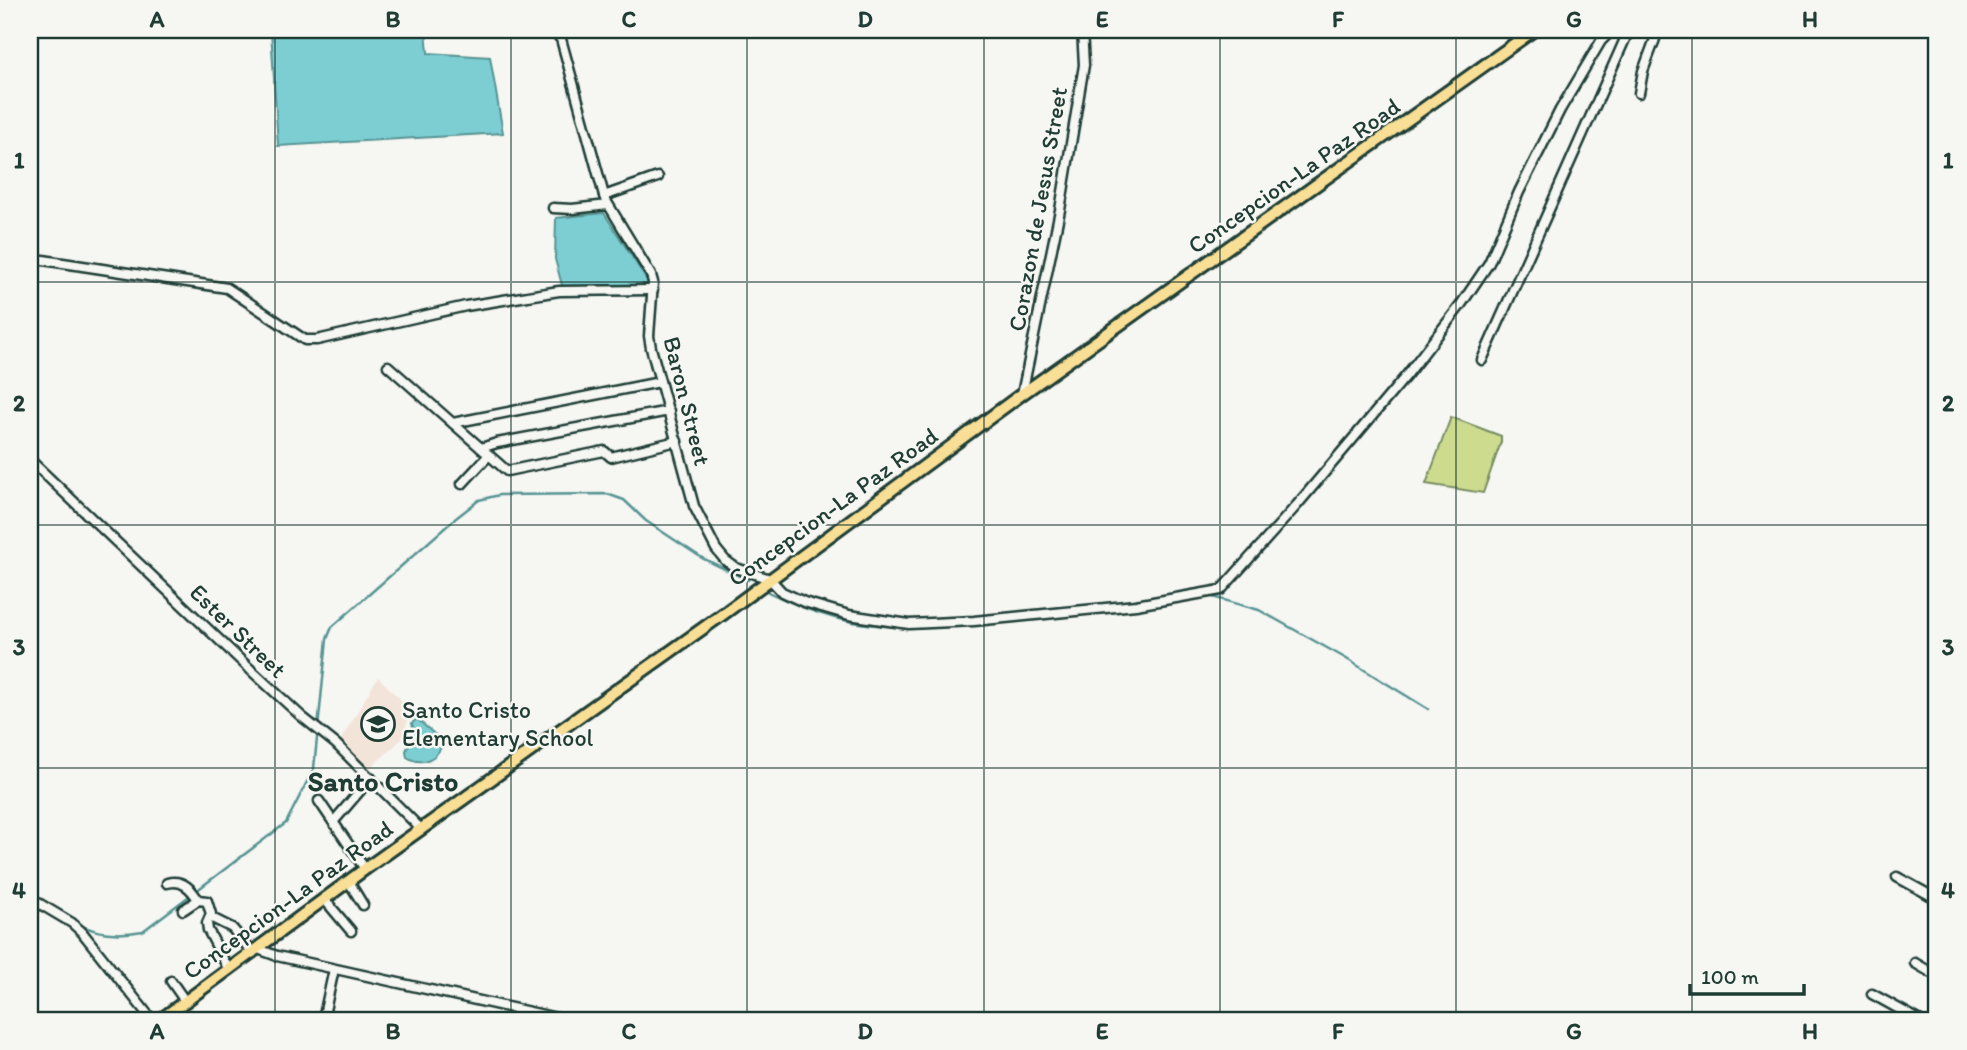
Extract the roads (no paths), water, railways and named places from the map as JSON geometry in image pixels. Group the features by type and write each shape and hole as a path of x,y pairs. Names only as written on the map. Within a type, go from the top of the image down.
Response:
{"main road":[{"name":"Concepcion-La Paz Road","path":"160,1020 1022,394 1534,30"}],"street":[{"name":"Baron Street","path":"545,30 555,33 561,39 606,200 653,282 650,342 694,506 716,549 736,568 770,579 782,592 804,602 849,615 909,624 974,621 1136,605 1221,590 1406,376 1460,306 1489,263 1519,192 1559,110 1601,41 1612,30"},
{"path":"788,31 806,30"},
{"name":"Corazon de Jesus Street","path":"1022,394 1060,210 1084,65 1082,30"},
{"path":"1482,360 1629,30"},
{"path":"1639,93 1643,71 1655,39 1652,33 1640,30"},
{"path":"553,208 606,200 658,177"},
{"path":"30,258 227,288 305,340 317,340 466,306 559,291 653,290"},
{"path":"388,366 507,471 604,451 611,457 677,441"},
{"path":"453,423 660,382"},
{"path":"481,448 669,411"},
{"path":"462,484 489,455"},
{"name":"Ester Street","path":"30,460 253,672 337,744 421,829"},
{"path":"334,821 371,778"},
{"path":"319,801 365,869"},
{"path":"1896,877 1937,899"},
{"path":"349,882 363,905"},
{"path":"167,883 182,883 195,895 207,901 211,914 207,923 208,930 229,970"},
{"path":"183,910 195,895"},
{"path":"30,898 82,932 152,1020"},
{"path":"325,900 351,931"},
{"path":"210,918 232,928 256,951 566,1020"},
{"path":"1915,963 1932,973"},
{"path":"323,1020 334,969"},
{"path":"171,981 186,1001"},
{"path":"1872,994 1919,1020"},
{"path":"1934,1020 1937,1014"}],"water":[{"path":"271,30 426,30 428,53 490,57 503,133 278,146"},
{"path":"604,213 650,285 563,289 555,259 556,218"},
{"path":"417,719 439,738 442,745 428,760 418,761 407,757 406,751 414,733 412,723"}],"waterway":[{"path":"77,923 109,933 143,931 286,823 314,768 327,639 332,627 479,500 499,495 607,494 624,500 646,521 702,558 748,580"},
{"path":"768,592 834,618 904,627"},
{"path":"1209,596 1259,610 1428,709"},
{"path":"994,623 1054,617"},
{"path":"917,627 963,625"}],"place":[{"name":"Santo Cristo Elementary School","path":"378,724"}],"district":[{"name":"Santo Cristo","path":"383,781"}]}
